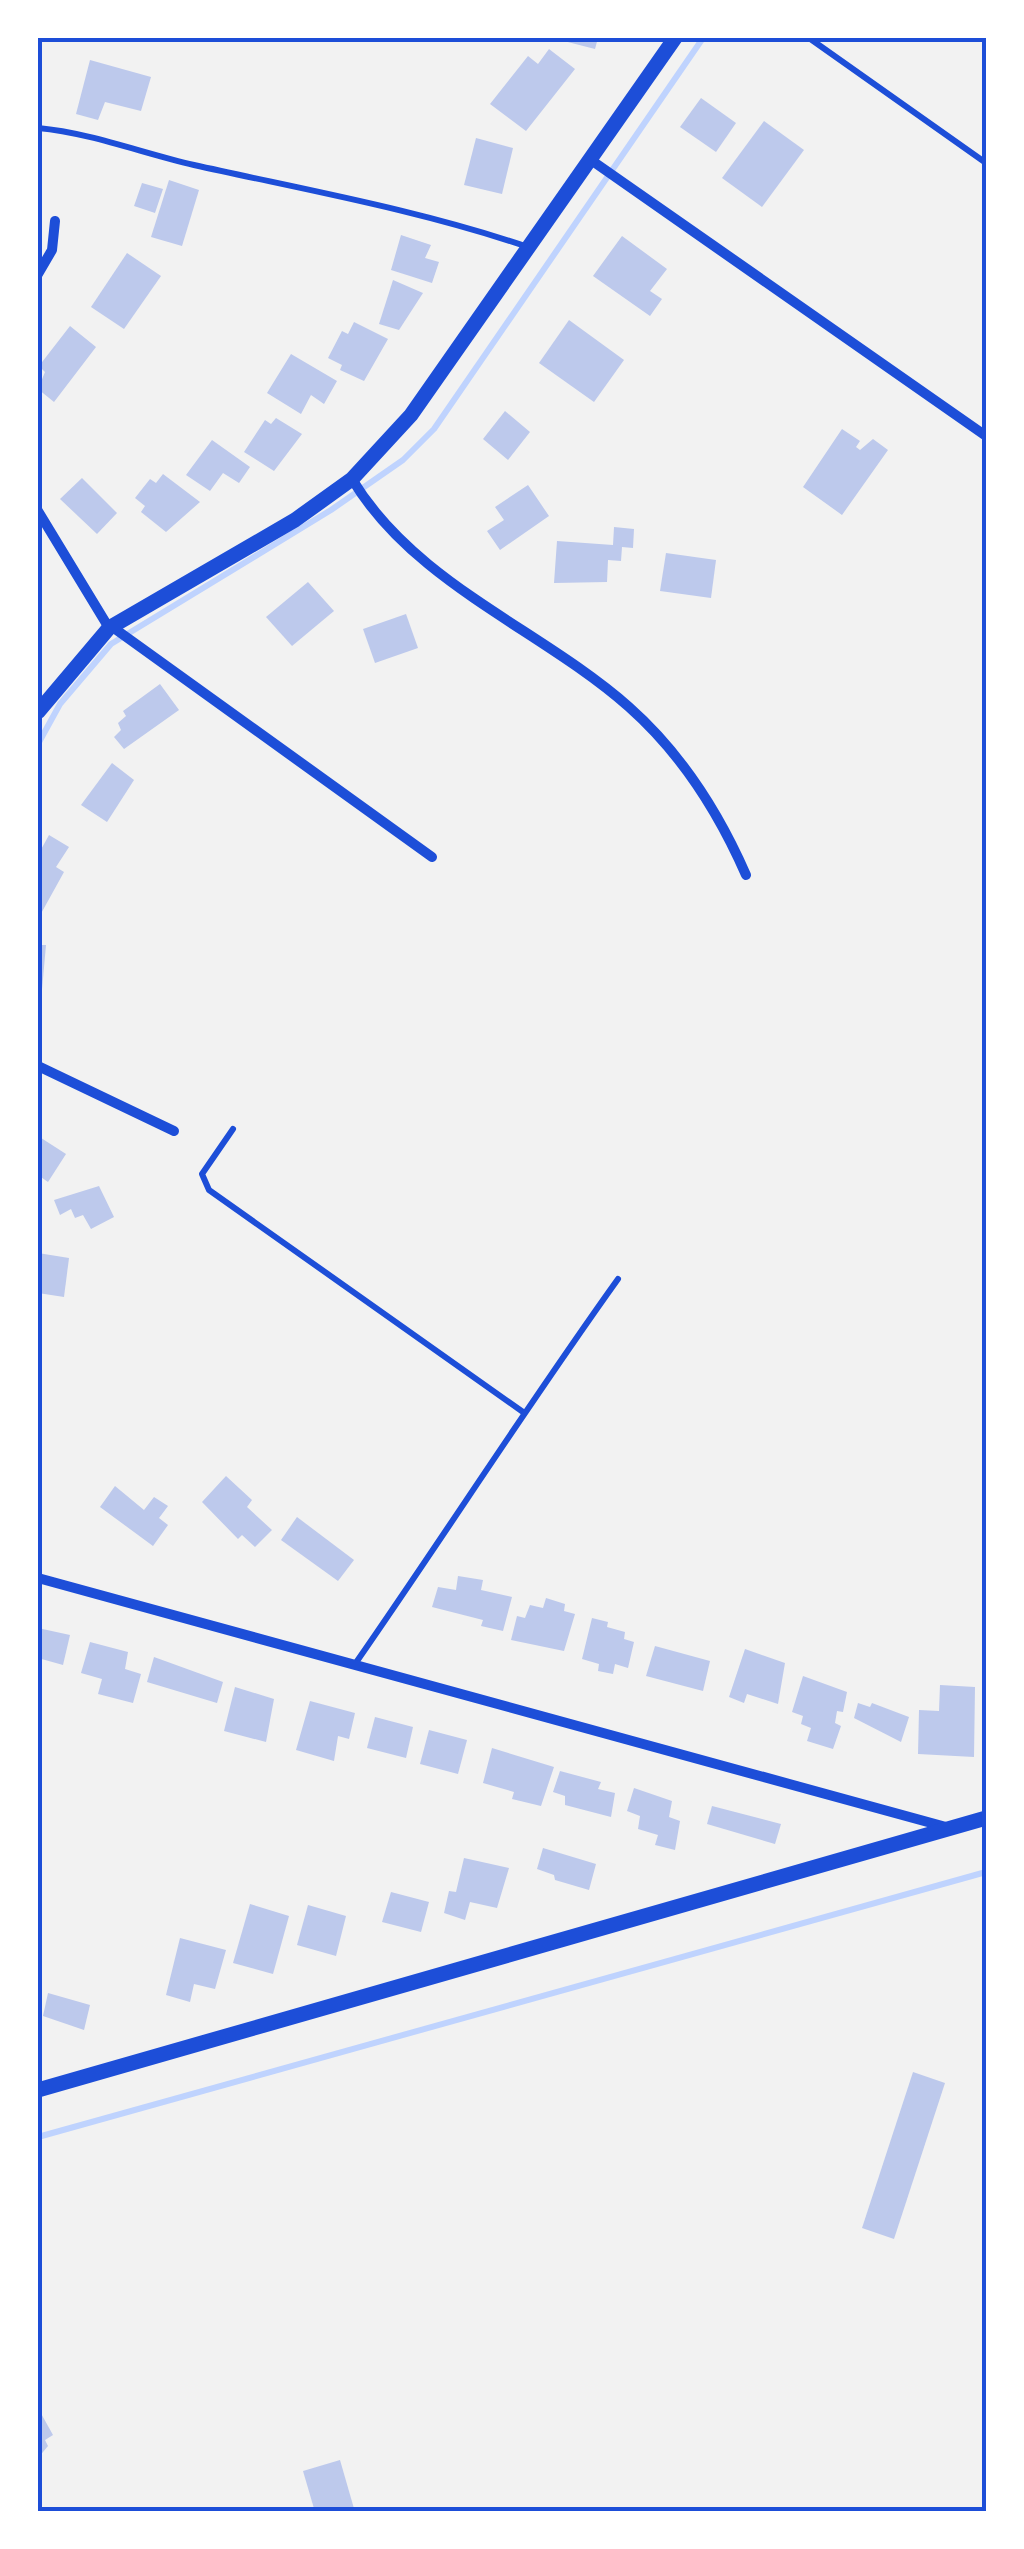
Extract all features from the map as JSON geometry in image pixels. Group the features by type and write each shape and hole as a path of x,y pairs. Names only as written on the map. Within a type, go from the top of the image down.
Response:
{"street":[{"path":"38,712 110,627 294,520 352,479 411,414 675,38"},
{"path":"591,160 986,436"},
{"path":"38,274 52,250 55,221"},
{"path":"352,479 363,496 432,567 640,718 677,755 722,820 746,875"},
{"path":"38,511 110,627 432,857"},
{"path":"38,1066 174,1131"},
{"path":"38,1578 951,1829"},
{"path":"38,2090 986,1818"}],"lane":[{"path":"809,38 986,163"},
{"path":"38,128 66,131 172,160 462,224 530,247"},
{"path":"233,1129 202,1174 209,1190 523,1412"},
{"path":"354,1665 478,1489 523,1412 618,1280"}],"building":[{"path":"552,38 598,38 595,49"},
{"path":"549,49 575,69 526,131 490,104 528,56 538,64"},
{"path":"90,60 151,77 141,111 105,102 98,120 76,114"},
{"path":"701,98 736,123 716,152 680,127"},
{"path":"764,121 804,150 762,207 722,178"},
{"path":"476,138 513,148 502,194 464,185"},
{"path":"169,180 199,190 182,246 151,237"},
{"path":"142,183 163,189 155,213 134,206"},
{"path":"401,235 431,245 425,258 439,262 432,283 391,270"},
{"path":"622,236 667,269 650,291 662,299 650,316 593,276"},
{"path":"127,253 161,276 124,329 91,307"},
{"path":"393,280 423,293 399,330 379,324"},
{"path":"569,320 624,360 594,402 539,363"},
{"path":"354,322 388,339 364,381 340,370 342,365 328,358 342,331 348,334"},
{"path":"70,326 96,347 54,402 38,389 45,372 39,366"},
{"path":"291,354 337,381 324,404 311,395 301,414 267,393"},
{"path":"505,411 530,432 508,460 483,439"},
{"path":"276,418 302,434 274,471 244,452 265,420 271,424"},
{"path":"842,429 860,441 856,447 860,450 873,439 888,450 842,515 803,487"},
{"path":"212,440 250,467 239,483 223,473 210,491 186,475"},
{"path":"163,474 200,502 166,532 141,512 145,506 135,498 150,479 156,483"},
{"path":"82,478 117,513 97,534 60,499"},
{"path":"528,485 549,516 500,550 487,531 504,520 495,507"},
{"path":"614,527 634,529 633,548 622,547 621,561 608,560 607,582 554,583 557,541 613,545"},
{"path":"666,553 716,560 711,598 660,591"},
{"path":"308,582 334,611 292,646 266,617"},
{"path":"406,614 418,648 375,663 363,629"},
{"path":"160,684 179,710 124,749 114,737 121,730 118,723 126,716 123,711"},
{"path":"112,763 134,780 107,822 81,805"},
{"path":"49,835 69,847 56,867 64,872 38,919 38,855"},
{"path":"38,945 46,945 40,1012 38,1012"},
{"path":"38,1136 66,1154 48,1182 38,1175"},
{"path":"99,1186 114,1217 91,1229 83,1215 75,1218 71,1209 60,1215 54,1200"},
{"path":"38,1253 69,1258 64,1297 38,1293"},
{"path":"226,1476 252,1500 247,1507 272,1530 255,1547 242,1535 238,1539 202,1502"},
{"path":"115,1486 144,1510 154,1497 168,1506 159,1518 168,1525 153,1546 100,1507"},
{"path":"297,1517 354,1560 338,1581 281,1540"},
{"path":"458,1576 483,1580 481,1590 512,1597 503,1631 481,1626 483,1620 432,1607 438,1587 456,1590"},
{"path":"546,1598 565,1604 564,1611 575,1614 564,1651 511,1640 517,1616 525,1618 530,1605 543,1608"},
{"path":"592,1618 608,1622 607,1627 625,1632 624,1639 634,1642 628,1668 615,1664 613,1674 598,1671 599,1664 582,1659"},
{"path":"38,1628 70,1635 63,1665 38,1658"},
{"path":"90,1642 128,1652 125,1669 141,1674 133,1703 98,1694 102,1679 81,1673"},
{"path":"655,1646 710,1661 703,1691 646,1676"},
{"path":"745,1649 785,1663 778,1704 747,1694 744,1703 729,1697"},
{"path":"154,1657 223,1682 217,1703 147,1682"},
{"path":"803,1676 847,1692 843,1712 837,1711 835,1723 841,1726 833,1749 807,1741 811,1728 801,1724 803,1716 792,1712"},
{"path":"940,1685 975,1687 974,1757 918,1754 919,1710 939,1711"},
{"path":"235,1687 274,1699 266,1742 224,1731"},
{"path":"310,1701 355,1713 349,1739 338,1736 334,1761 296,1750"},
{"path":"858,1703 870,1707 872,1703 909,1717 901,1742 854,1718"},
{"path":"375,1717 413,1727 406,1758 367,1748"},
{"path":"429,1730 467,1740 458,1774 420,1764"},
{"path":"492,1748 554,1767 541,1806 512,1799 514,1792 483,1783"},
{"path":"560,1771 601,1782 598,1789 615,1793 611,1817 565,1805 565,1796 553,1792"},
{"path":"634,1788 672,1801 669,1817 680,1821 675,1850 655,1845 658,1835 638,1829 640,1816 627,1811"},
{"path":"712,1806 781,1824 775,1844 707,1824"},
{"path":"543,1848 596,1864 589,1890 555,1880 554,1875 537,1869"},
{"path":"464,1858 509,1868 497,1908 470,1902 465,1920 444,1913 449,1891 456,1892"},
{"path":"391,1892 429,1902 421,1932 382,1922"},
{"path":"250,1904 289,1916 273,1974 233,1963"},
{"path":"308,1905 346,1916 336,1956 297,1945"},
{"path":"180,1938 226,1950 215,1989 194,1984 190,2002 166,1995"},
{"path":"48,1993 90,2005 84,2030 43,2016"},
{"path":"913,2072 945,2083 894,2239 862,2228"},
{"path":"38,2408 53,2435 45,2440 48,2446 38,2458"},
{"path":"340,2460 355,2512 315,2512 303,2471"}],"waterway":[{"path":"38,744 60,704 111,644 331,510 403,460 434,429 703,38"},
{"path":"38,2137 986,1872"}]}
